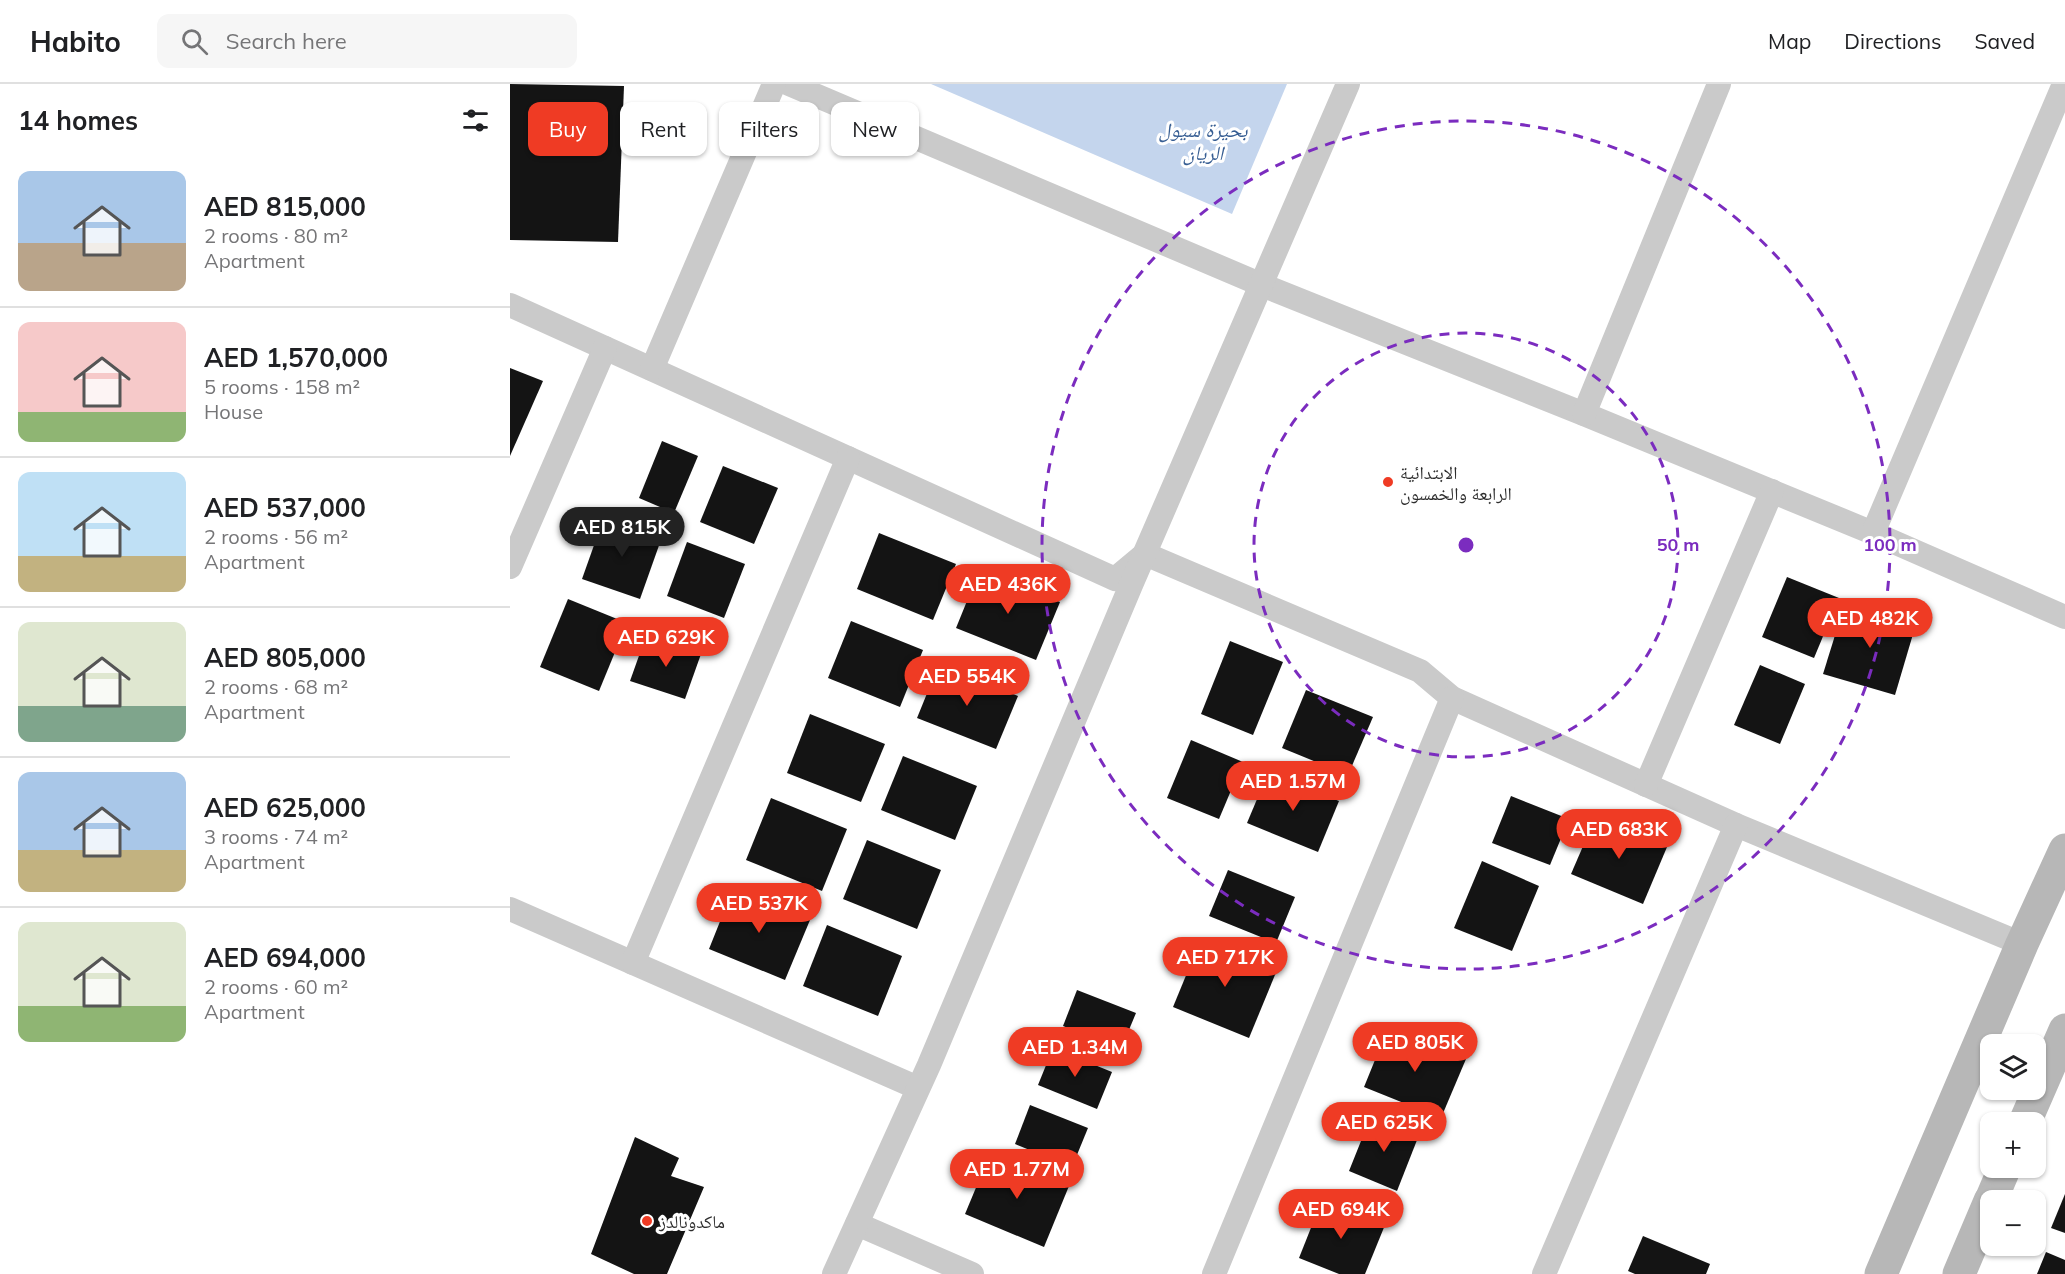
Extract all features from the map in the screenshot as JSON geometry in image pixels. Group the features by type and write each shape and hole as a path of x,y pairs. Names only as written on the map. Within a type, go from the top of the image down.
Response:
{"street":[{"path":"652,369 774,84"},
{"path":"789,84 1262,285 1873,533 2065,617"},
{"path":"834,1274 918,1088 1348,84"},
{"path":"1584,414 1719,84"},
{"path":"1873,533 2064,84"},
{"path":"510,305 1115,579 1145,554"},
{"path":"510,567 604,348"},
{"path":"633,963 848,458"},
{"path":"1646,785 1772,491"},
{"path":"1145,554 1420,671 1452,698 1646,785 2022,944"},
{"path":"1214,1274 1452,698"},
{"path":"1544,1274 1736,825"},
{"path":"1881,1274 2022,944 2065,850"},
{"path":"510,909 918,1088"},
{"path":"2029,1112 2065,1030"},
{"path":"856,1224 972,1274"},
{"path":"1959,1274 1980,1226"}],"water":[{"name":"بحيرة سيول الريان","path":"931,84 1287,84 1232,214"}],"building":[{"path":"510,84 624,86 623,102 620,102 621,156 618,242 510,240"},
{"path":"510,368 543,381 510,456"},
{"path":"662,441 698,456 674,513 639,498"},
{"path":"723,466 778,488 754,544 700,522"},
{"path":"604,517 662,537 640,599 582,579"},
{"path":"879,533 956,564 933,620 857,589"},
{"path":"687,542 745,564 724,618 667,596"},
{"path":"980,569 1060,602 1036,660 956,628"},
{"path":"1787,577 1839,598 1814,658 1762,637"},
{"path":"568,599 627,623 599,691 540,667"},
{"path":"1845,603 1916,624 1895,695 1823,674"},
{"path":"851,621 923,650 900,707 828,678"},
{"path":"646,636 701,654 685,699 630,681"},
{"path":"1230,641 1283,662 1253,735 1201,714"},
{"path":"939,664 1018,696 996,749 917,718"},
{"path":"1760,665 1805,684 1780,744 1734,725"},
{"path":"1306,690 1373,717 1348,775 1282,748"},
{"path":"810,714 885,744 861,802 787,773"},
{"path":"1191,740 1243,762 1219,819 1167,798"},
{"path":"903,756 977,786 955,840 881,810"},
{"path":"1268,773 1339,801 1318,852 1247,823"},
{"path":"1511,796 1569,819 1550,865 1492,843"},
{"path":"771,798 847,829 822,891 746,860"},
{"path":"1596,816 1667,847 1643,904 1571,874"},
{"path":"867,840 941,870 917,929 843,899"},
{"path":"1482,861 1539,886 1512,951 1454,928"},
{"path":"1228,870 1295,897 1276,943 1209,916"},
{"path":"733,889 810,920 785,980 709,949"},
{"path":"827,925 902,956 878,1016 803,986"},
{"path":"1201,939 1277,970 1249,1038 1173,1007"},
{"path":"1077,990 1136,1013 1121,1049 1063,1026"},
{"path":"1388,1028 1466,1059 1441,1118 1364,1087"},
{"path":"1053,1048 1112,1072 1097,1109 1038,1085"},
{"path":"1030,1105 1088,1128 1072,1167 1015,1144"},
{"path":"1371,1116 1419,1135 1397,1191 1349,1171"},
{"name":"ماكدونالدز","path":"635,1137 679,1158 671,1176 704,1187 667,1274 634,1274 591,1254"},
{"path":"990,1154 1069,1186 1044,1247 965,1214"},
{"path":"2065,1194 2065,1233 2051,1228"},
{"path":"1322,1200 1385,1225 1365,1274 1339,1274 1299,1258"},
{"path":"1643,1236 1710,1264 1706,1274 1635,1274 1628,1271"},
{"path":"2046,1252 2065,1260 2065,1274 2037,1274"}],"place":[{"name":"الابتدائية الرابعة والخمسون","path":"1388,482"},
{"name":"ماكدونالدز","path":"647,1221"}]}
